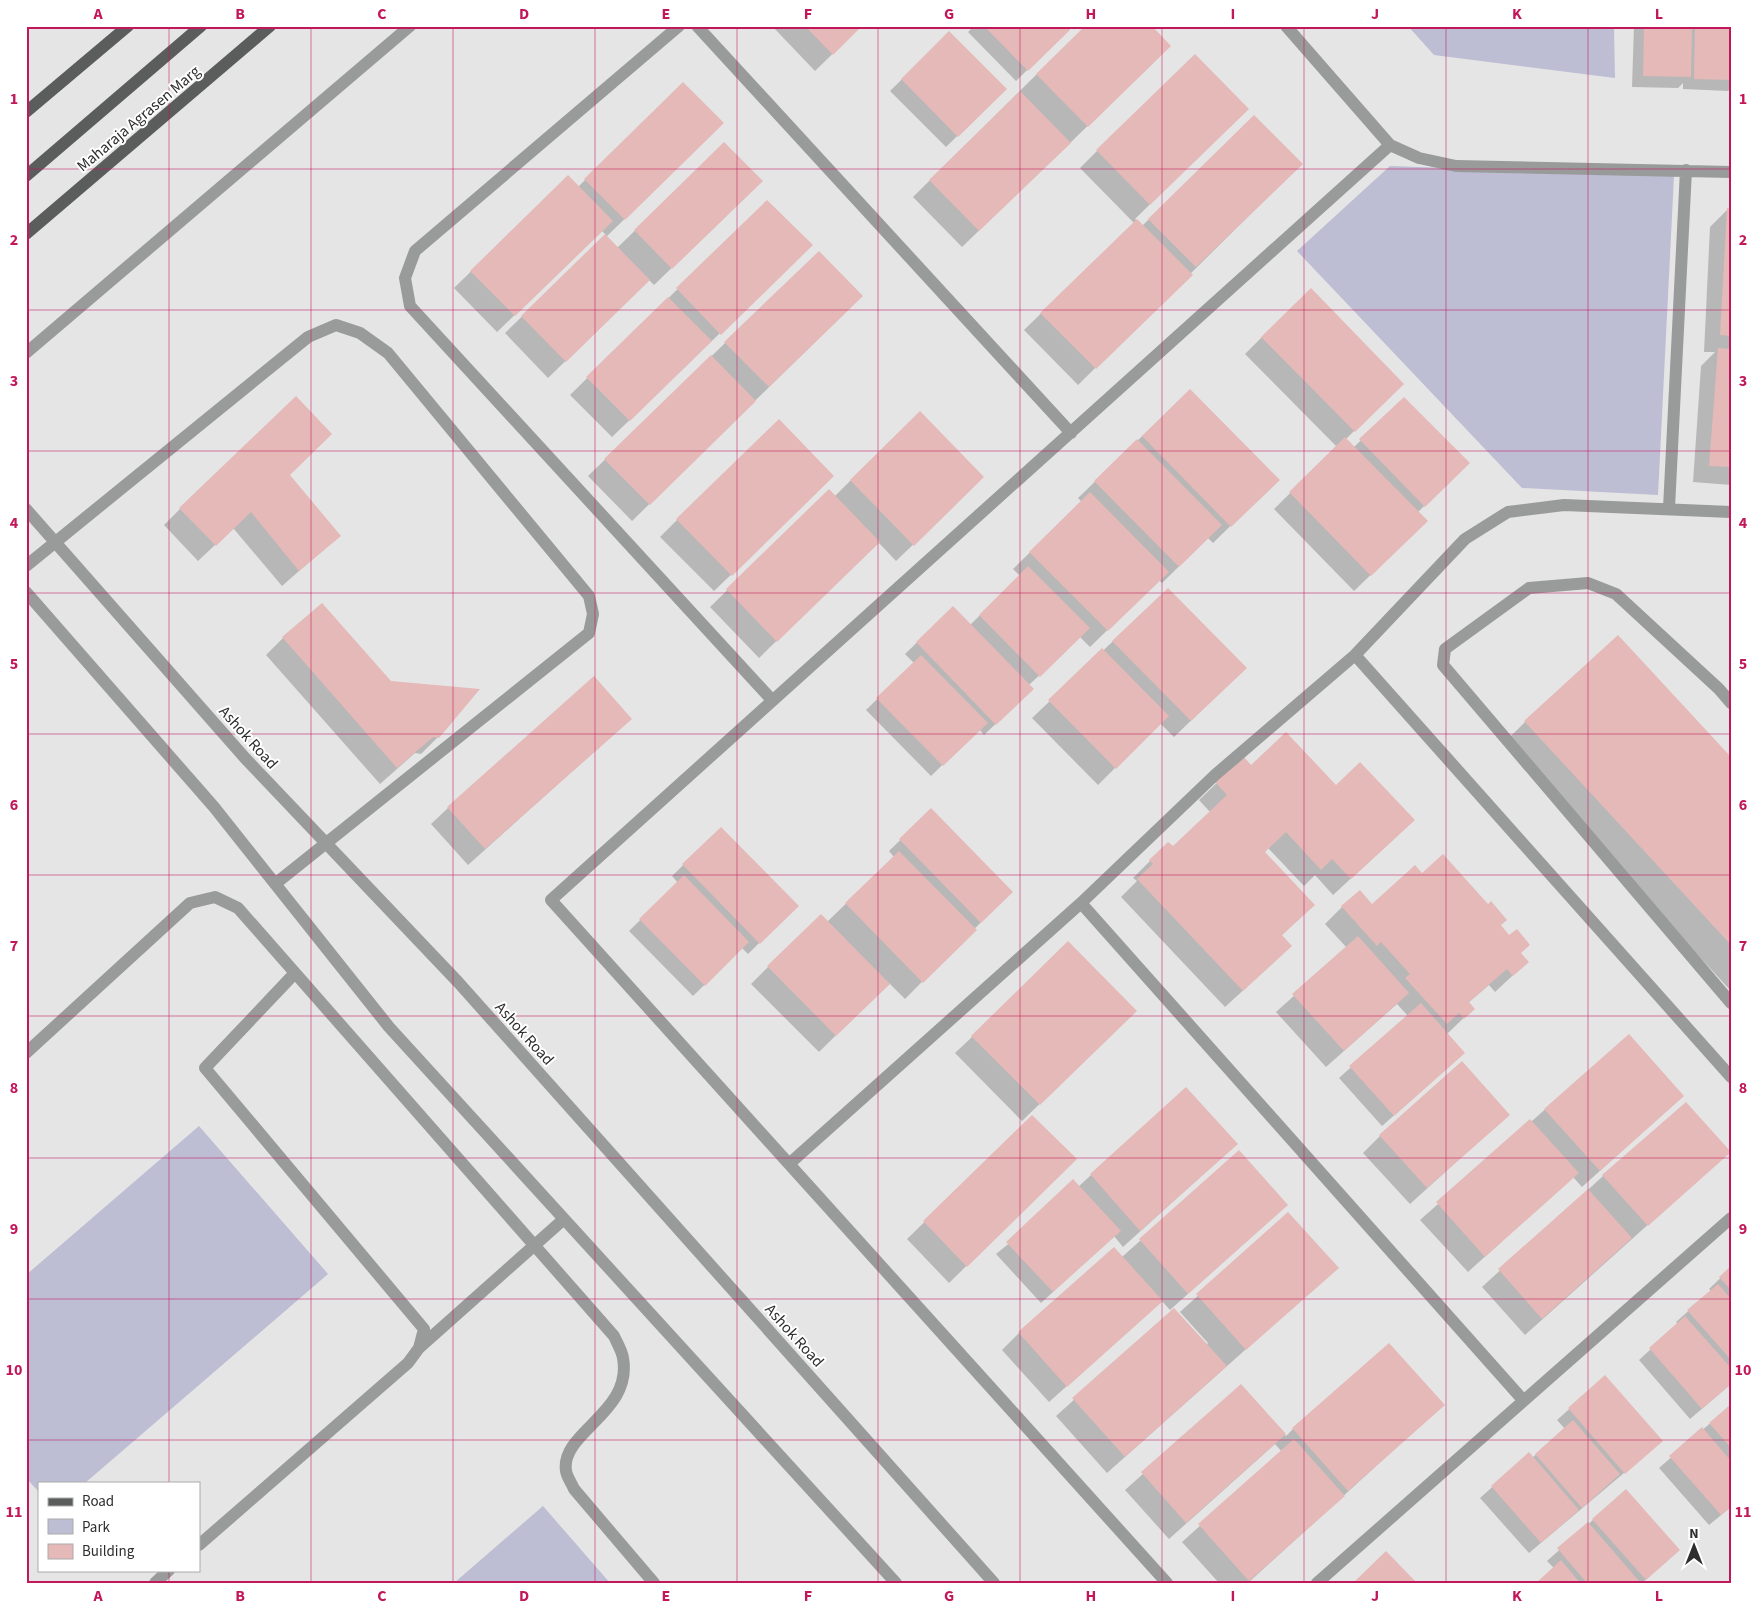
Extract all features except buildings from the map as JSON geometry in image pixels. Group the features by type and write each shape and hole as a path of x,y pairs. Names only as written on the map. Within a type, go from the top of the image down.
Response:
{"main road":[{"path":"26,112 128,26"},
{"path":"26,176 201,26"},
{"name":"Maharaja Agrasen Marg","path":"26,234 270,26"}],"street":[{"path":"26,353 410,26"},
{"path":"679,26 415,250 405,278 410,306 772,700"},
{"path":"697,26 1071,432"},
{"path":"1286,26 1390,145 1419,158 1456,166 1731,172"},
{"path":"1166,1583 550,900 1390,145"},
{"path":"1669,508 1686,170"},
{"path":"26,566 56,544 308,336 336,325 360,333 388,354 589,596 593,614 589,633 275,884"},
{"path":"789,1164 1081,903 1215,775 1355,655 1464,539 1508,512 1564,505 1731,512"},
{"name":"Ashok Road","path":"26,510 245,758 458,982 994,1583"},
{"path":"1731,703 1719,689 1616,594 1588,583 1529,588 1445,649 1443,665 1731,1003"},
{"path":"26,592 214,807 389,1027 896,1583"},
{"path":"1355,655 1731,1077"},
{"path":"29,1046 190,903 215,897 238,908 614,1336 623,1358 623,1380 614,1403 570,1449 566,1471 574,1490 654,1583"},
{"path":"1081,903 1523,1400"},
{"path":"295,973 205,1068 424,1329 419,1348"},
{"path":"1317,1583 1731,1218"},
{"path":"200,1544 408,1363 419,1348 564,1219"},
{"path":"155,1583 167,1572"}],"green space":[{"path":"1408,26 1614,26 1615,78 1434,55"},
{"path":"1390,166 1674,176 1658,495 1522,488 1297,251"},
{"path":"199,1126 328,1274 86,1482 38,1482 38,1491 26,1478 26,1275"},
{"path":"543,1506 610,1583 454,1583"}]}
